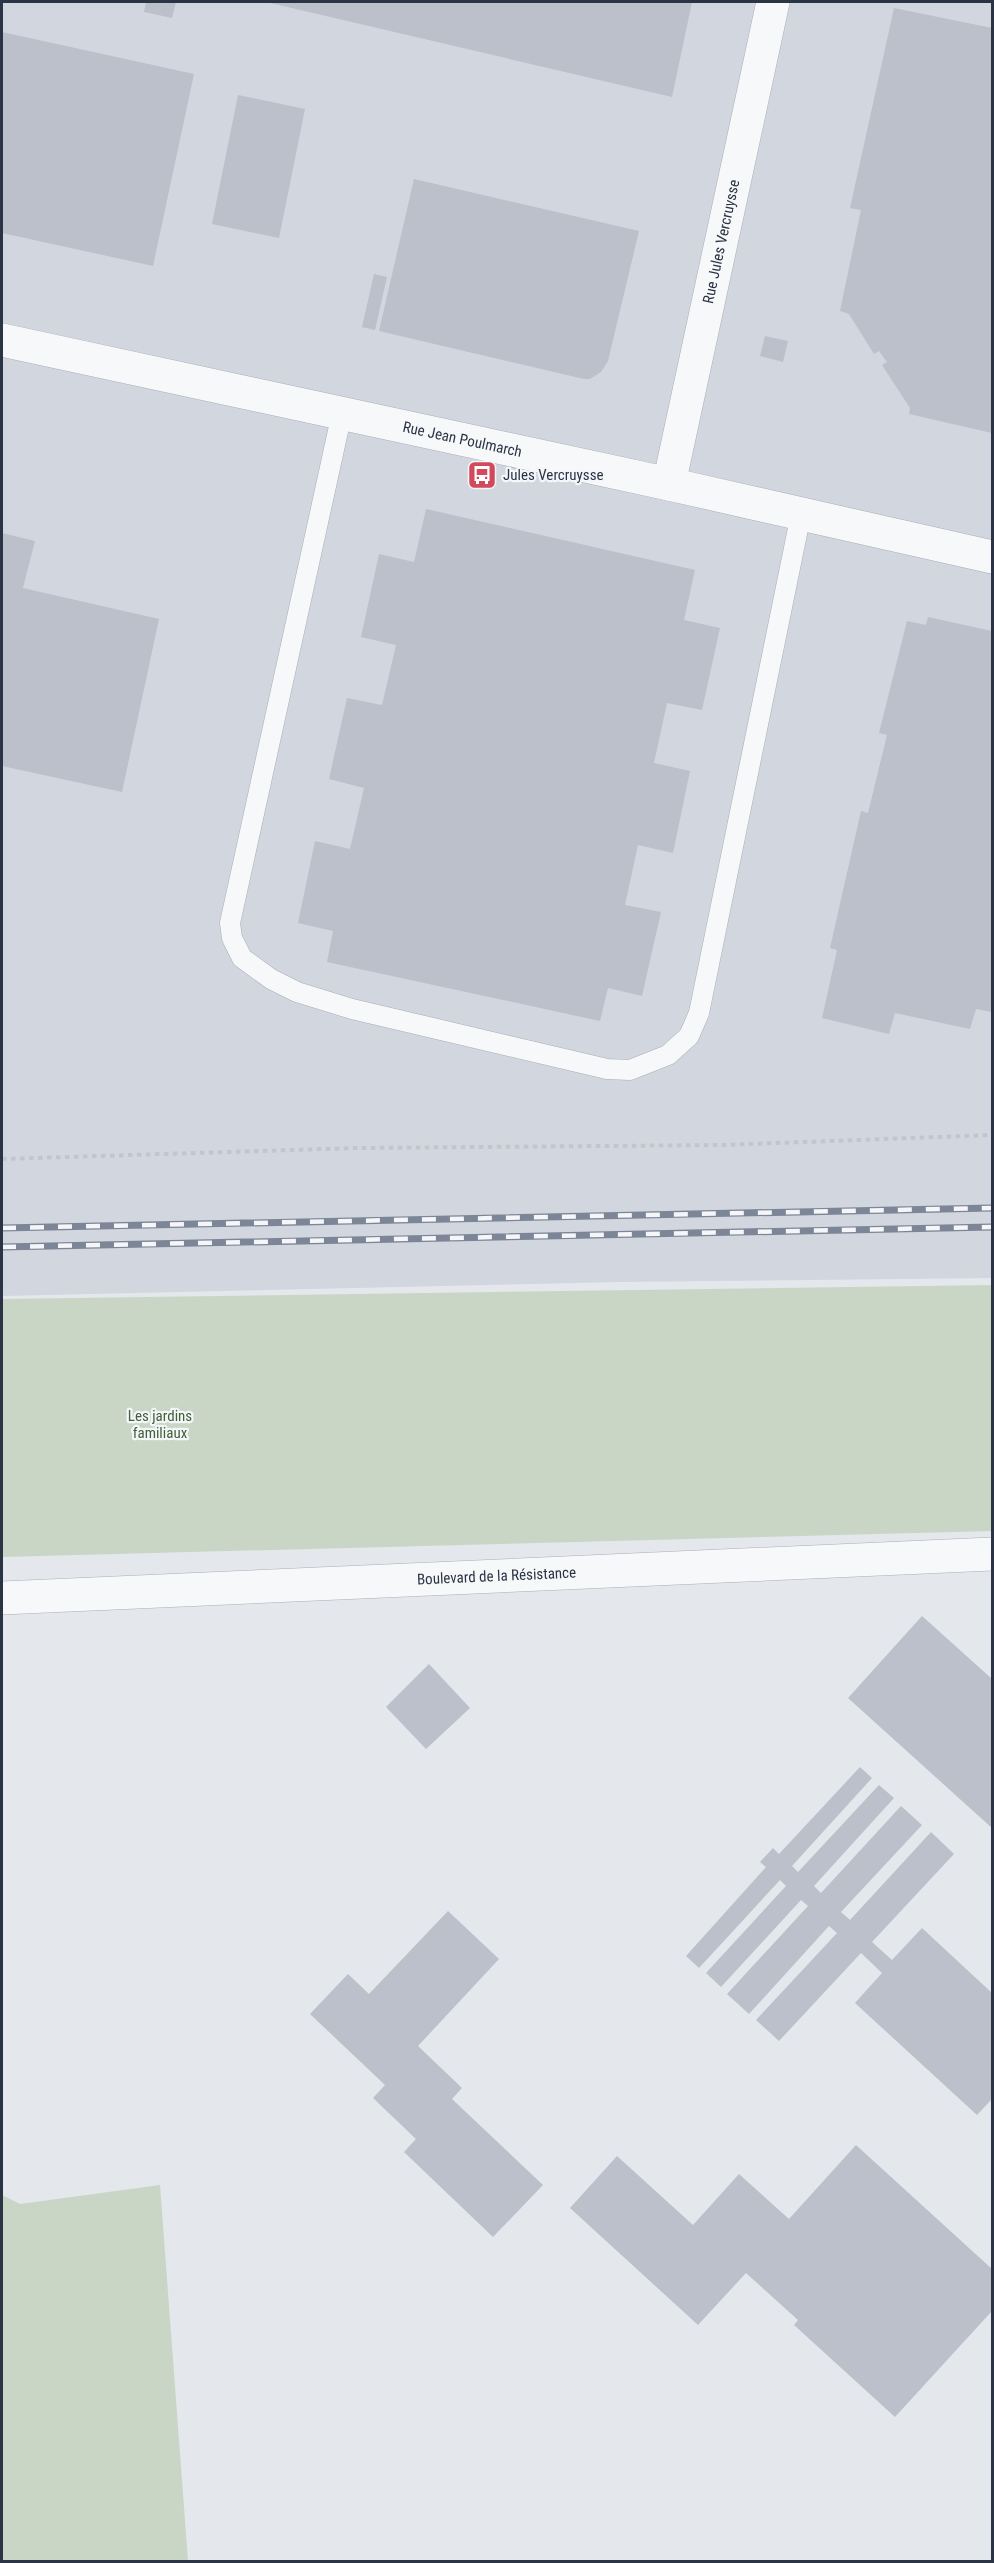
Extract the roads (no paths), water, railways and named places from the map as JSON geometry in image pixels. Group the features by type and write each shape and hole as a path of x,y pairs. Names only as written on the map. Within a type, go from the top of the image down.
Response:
{"street":[{"name":"Rue Jules Vercruysse","path":"669,484 773,2"},
{"name":"Rue Jean Poulmarch","path":"2,340 669,484 993,557"},
{"name":"Boulevard de la Résistance","path":"2,1598 993,1554"}],"lane":[{"path":"342,413 230,923 232,938 242,957 271,979 297,992 352,1008 607,1069 630,1070 668,1055 689,1036 699,1013 801,514"}],"railway":[{"path":"2,1228 992,1208"},
{"path":"2,1247 992,1227"}],"place":[{"name":"Jules Vercruysse","path":"482,475"}],"park label":[{"name":"Les jardins familiaux","path":"160,1424"}]}
